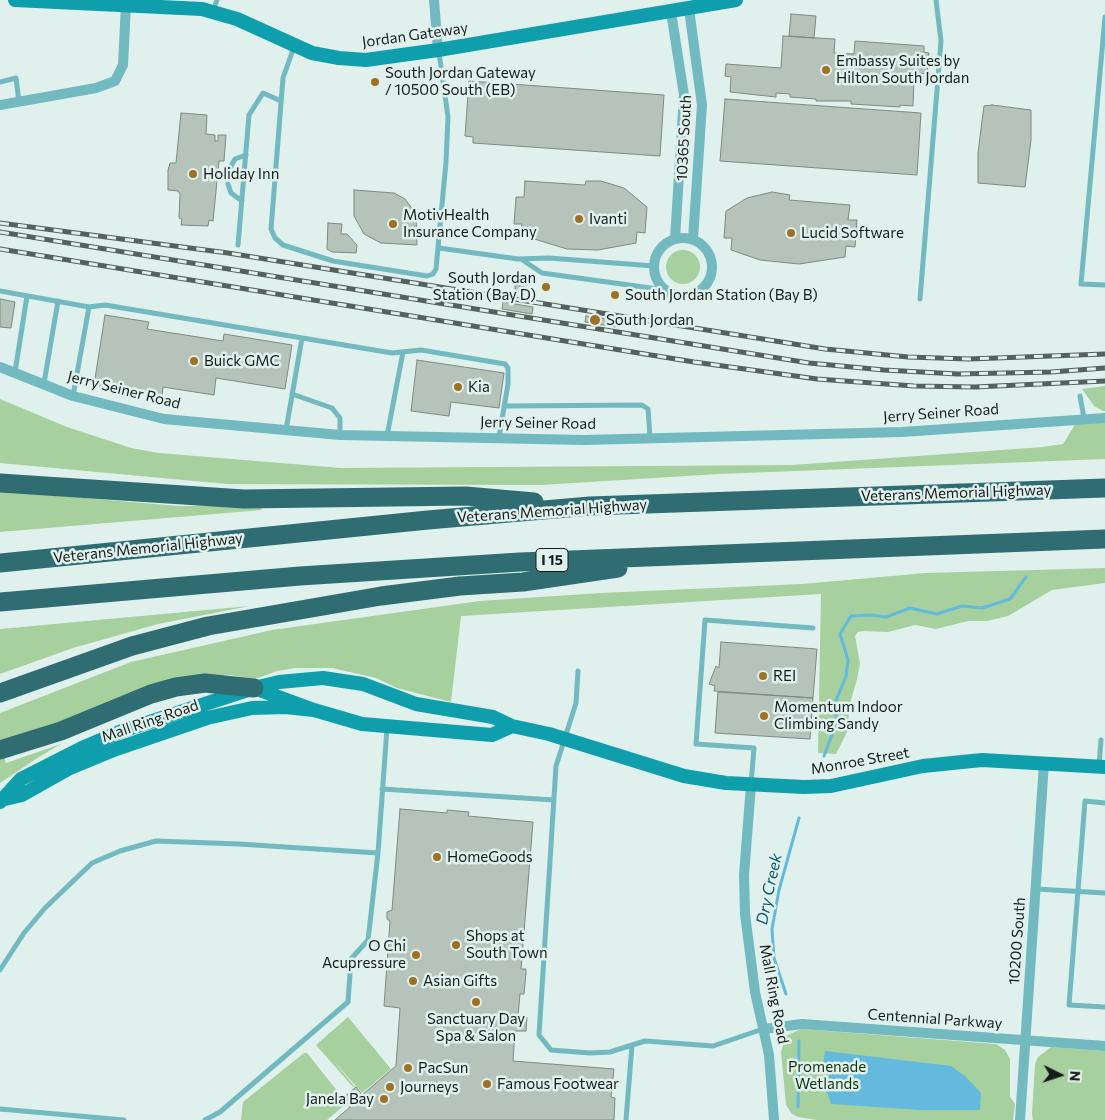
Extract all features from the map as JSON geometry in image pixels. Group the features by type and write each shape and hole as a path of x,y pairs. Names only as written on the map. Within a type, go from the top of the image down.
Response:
{"highway":[{"path":"0,473 113,490"},
{"path":"0,482 244,499 466,496 590,506"},
{"name":"Veterans Memorial Highway","path":"0,563 418,521 590,506 1105,488"},
{"name":"I 15","path":"0,602 440,566 721,553 1105,539"},
{"path":"0,693 132,646 180,632 245,619 381,596 460,586 523,582 721,553"},
{"path":"0,750 61,731 151,694 176,687 205,683 254,688"}],"street":[{"name":"Jordan Gateway","path":"15,0 183,7 215,6 294,47 325,56 352,60 380,59 438,50 736,0"},
{"path":"434,0 438,50"},
{"path":"0,105 96,88 115,81 123,66 126,5"},
{"name":"10365 South","path":"689,9 702,105 693,240"},
{"name":"10365 South","path":"671,12 684,95 675,239"},
{"path":"675,239 693,240 702,245 710,256 712,269 708,282 701,290 688,295 674,295 665,290 656,279 654,266 660,249 675,239"},
{"name":"Jerry Seiner Road","path":"0,367 73,396 164,419 340,435 584,440 902,432 1105,418"},
{"name":"Mall Ring Road","path":"2,800 20,779 82,748 130,728 254,688 302,678 344,680 416,704 493,717 512,726 566,739"},
{"name":"Mall Ring Road","path":"254,688 314,710 354,722 387,727 492,735 512,726"},
{"name":"Mall Ring Road","path":"2,800 22,795 70,768 116,749 207,718 230,712 261,708 314,710"},
{"name":"Monroe Street","path":"566,739 684,776 751,785 804,788 832,786 923,766 972,761 1102,767"},
{"name":"10200 South","path":"1020,1120 1044,763"},
{"name":"Mall Ring Road","path":"751,785 744,875 744,914 748,954 764,1029 772,1080 774,1120"},
{"name":"Centennial Parkway","path":"764,1029 802,1024 1105,1046"}],"lane":[{"path":"920,299 941,42 936,0"},
{"path":"1105,17 1081,284 1105,285"},
{"path":"294,47 283,78 281,101 271,229 278,242 333,261 427,276 433,274 436,269 440,248 448,126 438,50"},
{"path":"0,82 16,78 19,102"},
{"path":"238,245 249,116 263,93 281,101"},
{"path":"230,168 236,159 246,155"},
{"path":"228,184 231,193 242,201"},
{"path":"440,248 521,259 549,258 654,266"},
{"path":"521,259 542,273 665,290"},
{"path":"0,291 89,307 105,305 392,353 421,350 505,364 509,374 499,437"},
{"path":"15,372 27,296"},
{"path":"44,383 58,301"},
{"path":"73,396 89,307"},
{"path":"286,431 302,338"},
{"path":"387,436 403,352"},
{"path":"292,394 332,408 340,418 340,435"},
{"path":"1080,396 1084,418"},
{"path":"504,406 642,405 648,409 650,437"},
{"path":"751,785 754,748 696,744 704,620 814,628"},
{"path":"578,671 576,704 556,766 539,1035 551,1050 610,1052 645,1041 713,1046 764,1029"},
{"path":"205,1120 214,1118 348,1002 351,959 368,940 378,853 387,727"},
{"path":"1101,740 1102,767"},
{"path":"382,789 554,800"},
{"path":"1105,803 1085,801 1069,1005 1105,1007"},
{"path":"0,970 24,933 45,908 92,863 120,851 156,842 240,844 378,853"},
{"path":"1035,889 1105,893"},
{"path":"626,1120 632,1045"},
{"path":"0,1109 124,1120"}],"green space":[{"path":"683,250 695,255 700,267 695,279 683,284 671,279 666,267 671,255"},
{"path":"1105,386 1105,411 1103,411 1094,406 1082,389"},
{"path":"0,399 67,427 131,448 159,453 341,468 792,465 1043,447 1063,444 1076,423 1105,423 1105,459 719,474 541,485 227,484 0,463"},
{"path":"0,491 179,506 260,506 262,510 0,532"},
{"path":"1105,568 1105,583 1052,590 1008,616 987,621 968,621 936,629 915,625 888,632 858,632 855,636 860,664 849,707 848,730 836,754 818,753 821,594 461,616 451,702 397,688 376,678 332,668 295,668 277,671 255,679 230,675 206,676 0,743 0,713 131,662 272,630 480,601 601,593 802,584 926,573"},
{"path":"250,606 158,624 73,648 0,674 0,629"},
{"path":"61,744 0,783 0,757 4,756 6,763"},
{"path":"348,1017 391,1069 362,1093 332,1059 355,1087 353,1087 316,1045"},
{"name":"Promenade Wetlands","path":"801,1029 996,1044 1005,1050 1010,1059 1010,1097 1015,1104 1013,1120 817,1120 798,1117 792,1114 786,1105 781,1052 786,1036"},
{"path":"1051,1047 1105,1051 1105,1120 1033,1120 1035,1064 1038,1057"},
{"path":"304,1053 307,1053 347,1103 327,1120 241,1120 243,1102"}],"water":[{"path":"825,1051 951,1066 966,1077 981,1093 980,1110 921,1110 831,1104 825,1087 829,1081 828,1065 823,1065"}],"building":[{"path":"791,14 816,16 814,38 789,36"},
{"name":"Embassy Suites by Hilton South Jordan","path":"783,36 835,39 834,53 854,54 855,41 924,46 924,52 929,53 927,74 918,73 917,80 914,80 913,106 851,104 851,101 816,101 816,99 790,97 790,94 776,93 776,97 730,92 731,77 725,76 726,64 781,68"},
{"path":"469,81 664,95 660,156 473,143 473,137 465,136"},
{"path":"725,99 921,113 917,175 720,161"},
{"path":"992,105 1031,110 1031,140 1025,187 978,183 978,153 984,106"},
{"name":"Holiday Inn","path":"181,113 207,115 206,134 215,135 215,141 218,141 218,135 226,135 224,161 219,161 213,221 209,220 208,226 181,225 182,219 179,218 180,194 178,191 168,190 170,163 176,163"},
{"path":"525,181 585,185 586,181 601,181 624,188 647,207 645,233 637,232 636,243 598,250 567,249 521,235 522,224 514,224 516,197 524,197"},
{"path":"354,190 394,193 405,199 416,214 417,245 381,243 364,234 354,216"},
{"path":"772,192 790,195 789,200 850,205 848,220 857,220 855,247 846,246 845,257 799,264 760,260 731,250 732,238 724,238 726,211 747,198"},
{"path":"328,223 342,224 341,234 347,234 357,245 356,253 332,252 327,249"},
{"path":"515,285 530,288 529,293 515,291"},
{"path":"0,299 15,302 11,328 0,327"},
{"path":"503,302 533,307 532,314 502,309"},
{"name":"Buick GMC","path":"105,315 149,322 147,329 223,341 224,334 292,345 285,389 216,378 214,395 163,387 162,396 94,385"},
{"path":"586,316 616,320 615,327 585,322"},
{"name":"Kia","path":"417,360 504,373 499,408 451,402 449,416 411,411"},
{"name":"REI","path":"721,642 817,649 813,698 714,691 715,686 709,684 716,666 719,668"},
{"name":"Momentum Indoor Climbing Sandy","path":"718,692 813,698 810,739 715,733"},
{"name":"Shops at South Town","path":"400,809 447,813 447,810 469,812 468,816 533,822 521,969 526,969 526,973 524,994 520,994 518,1016 527,1017 526,1031 515,1031 513,1061 614,1069 611,1097 615,1098 614,1120 335,1120 350,1107 343,1098 356,1087 362,1095 396,1066 400,1008 384,1006 390,921 387,919 387,912 392,910"}],"waterway":[{"name":"Dry Creek","path":"824,756 837,721 835,703 846,676 848,660 840,634 851,616 871,615 886,617 910,608 937,614 962,606 982,608 1010,599 1026,577"},
{"name":"Dry Creek","path":"786,994 774,958 772,929 779,890 799,818"},
{"name":"Dry Creek","path":"798,1107 799,1041"}],"railway":[{"path":"0,223 228,253 825,349 908,357 969,359 1105,354"},
{"path":"0,232 809,363 958,374 1051,372 1105,368"},
{"path":"0,249 694,362 817,379 914,386 975,387 1105,381"}],"place":[{"name":"Embassy Suites by Hilton South Jordan","path":"826,70"},
{"name":"South Jordan Gateway / 10500 South (EB)","path":"375,82"},
{"name":"Holiday Inn","path":"193,174"},
{"name":"Ivanti","path":"579,219"},
{"name":"MotivHealth Insurance Company","path":"393,224"},
{"name":"Lucid Software","path":"791,233"},
{"name":"South Jordan Station (Bay D)","path":"546,287"},
{"name":"South Jordan Station (Bay B)","path":"615,295"},
{"name":"South Jordan","path":"595,320"},
{"name":"Buick GMC","path":"194,361"},
{"name":"Kia","path":"458,387"},
{"name":"REI","path":"763,676"},
{"name":"Momentum Indoor Climbing Sandy","path":"764,716"},
{"name":"HomeGoods","path":"437,857"},
{"name":"Shops at South Town","path":"456,945"},
{"name":"O Chi Acupressure","path":"416,955"},
{"name":"Asian Gifts","path":"413,981"},
{"name":"Sanctuary Day Spa & Salon","path":"476,1002"},
{"name":"PacSun","path":"408,1068"},
{"name":"Famous Footwear","path":"487,1084"},
{"name":"Journeys","path":"390,1087"},
{"name":"Janela Bay","path":"384,1099"}]}
